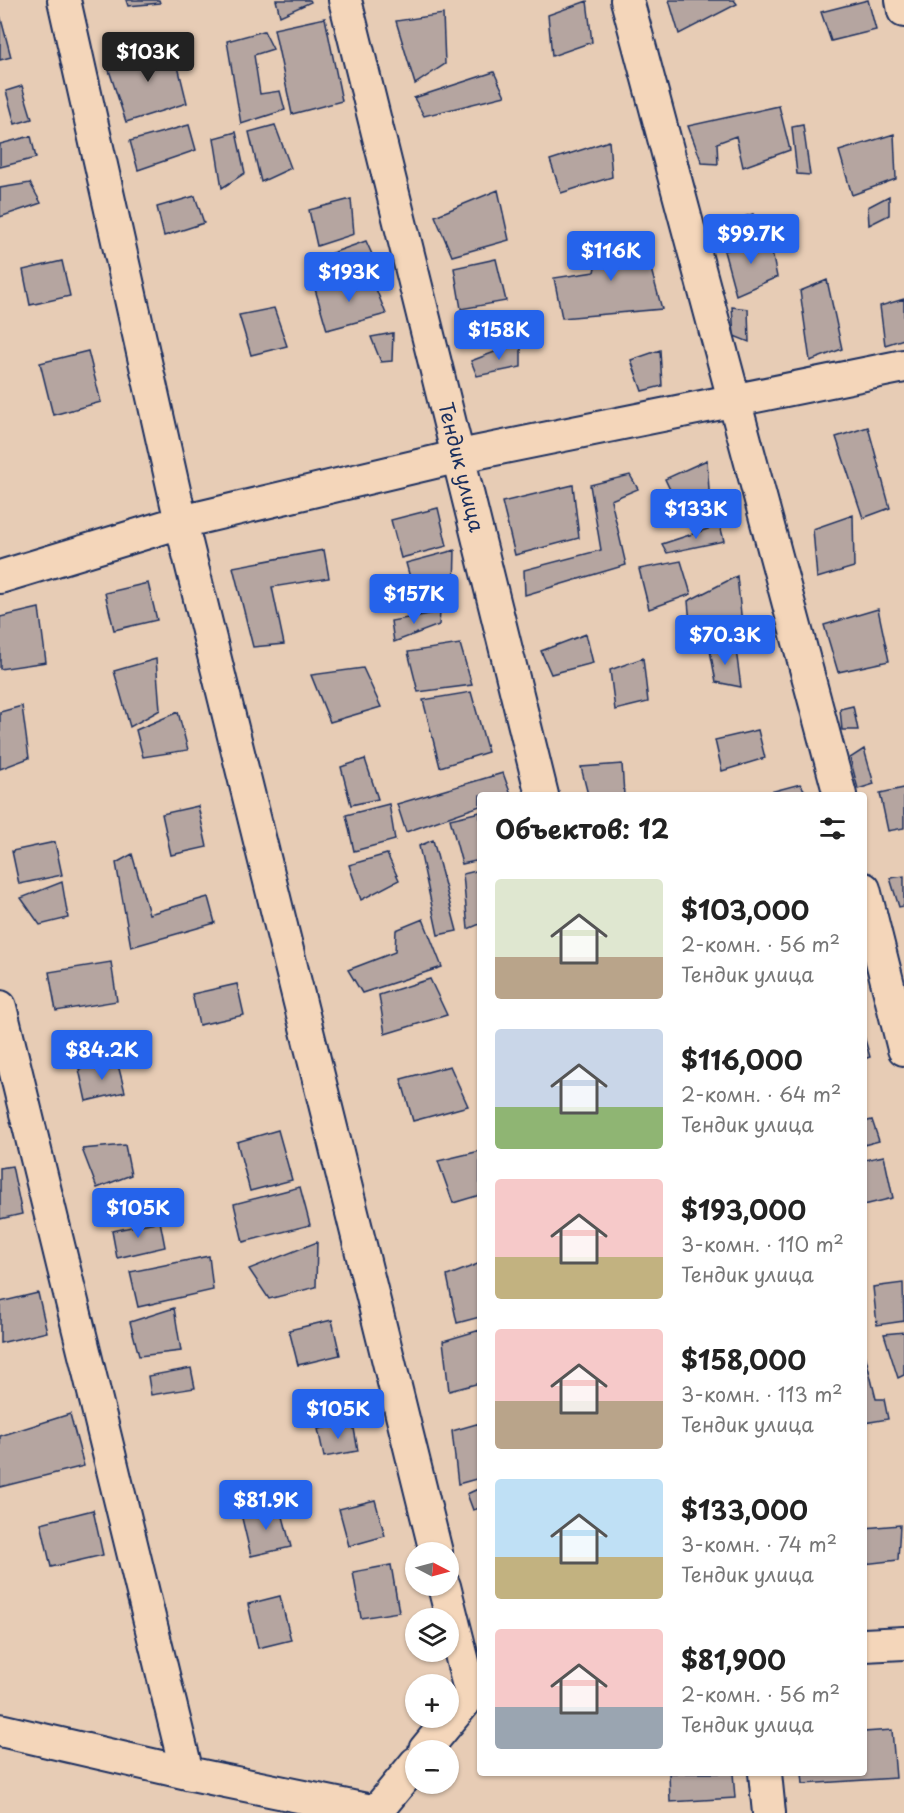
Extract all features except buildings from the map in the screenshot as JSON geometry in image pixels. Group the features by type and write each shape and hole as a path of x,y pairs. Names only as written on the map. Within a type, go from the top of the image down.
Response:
{"street":[{"path":"64,0 181,522 434,1542"},
{"name":"Тендик улица","path":"345,0 460,456 541,792"},
{"path":"627,0 839,792"},
{"path":"902,0 904,11"},
{"path":"0,577 181,522 460,456 904,366"},
{"path":"867,901 904,1049"},
{"path":"0,1007 187,1773"},
{"path":"434,1740 475,1693 447,1596"},
{"path":"867,1645 904,1643"},
{"path":"0,1730 376,1813 405,1777"},
{"path":"765,1776 769,1813"}]}
